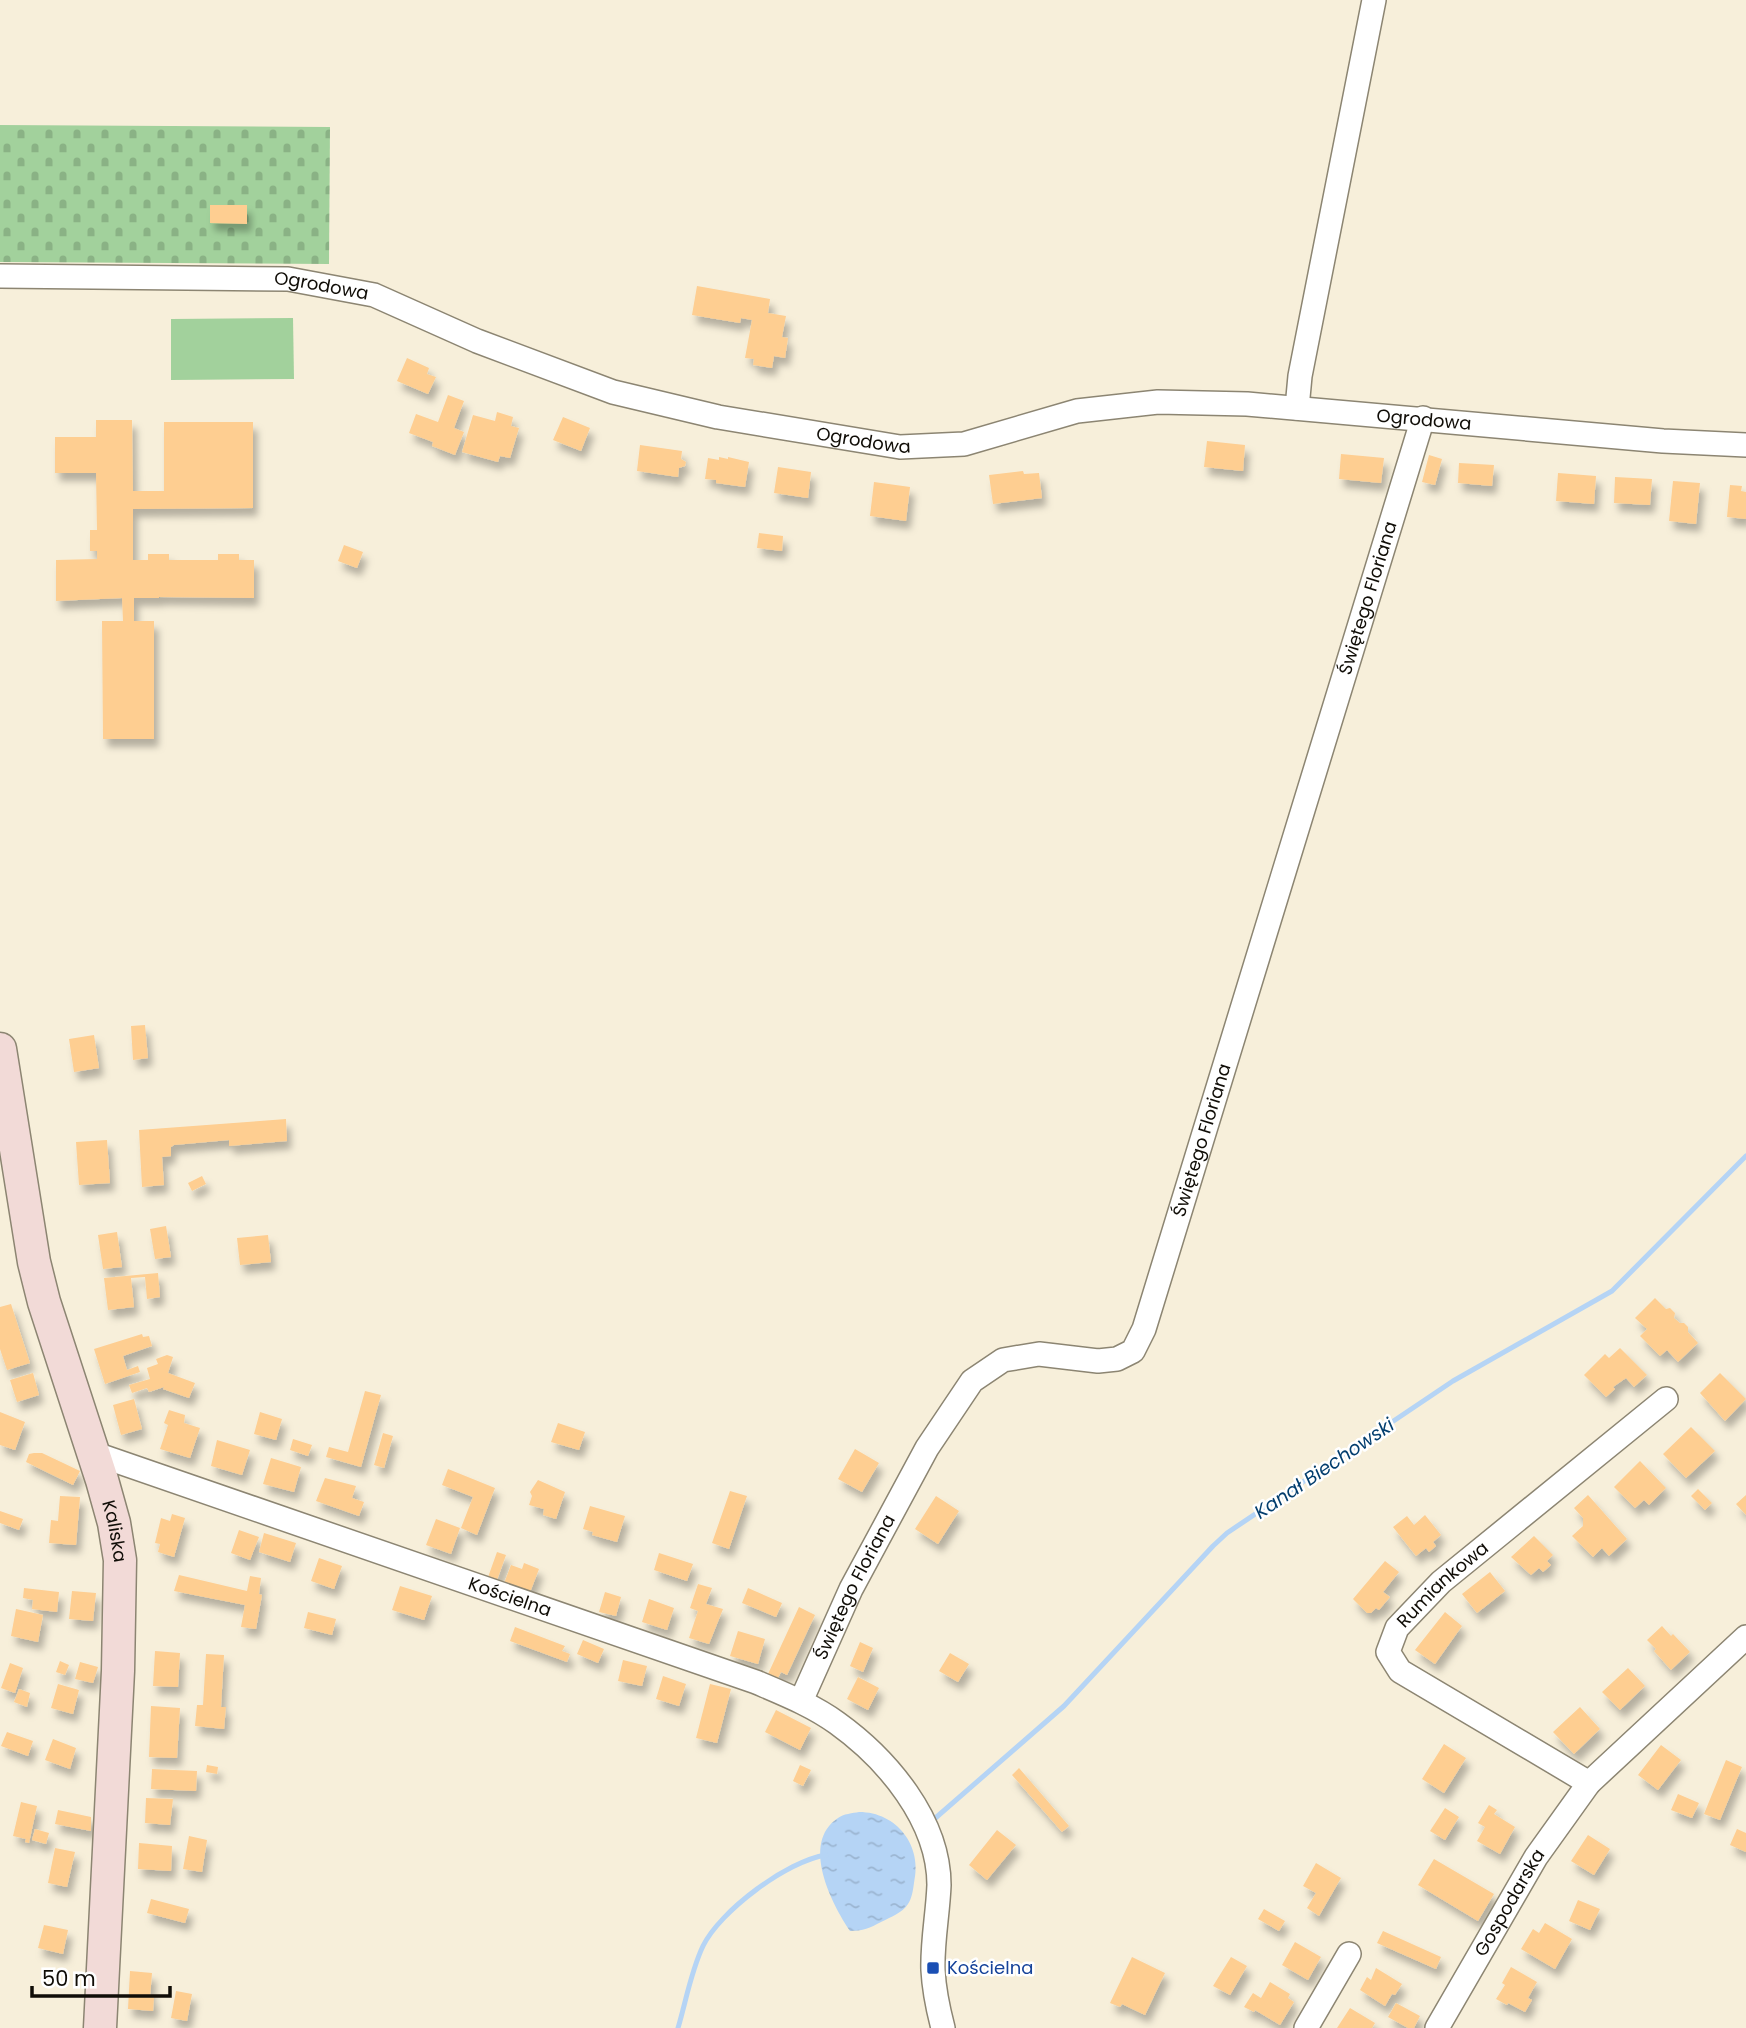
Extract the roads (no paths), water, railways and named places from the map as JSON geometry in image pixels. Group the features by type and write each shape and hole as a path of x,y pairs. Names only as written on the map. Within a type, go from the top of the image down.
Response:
{"main road":[{"name":"Kaliska","path":"0,1049 34,1262 117,1540 121,1595 100,2028"}],"street":[{"path":"1297,408 1302,363 1374,0"},
{"name":"Ogrodowa","path":"0,276 288,279 374,295 477,341 613,393 718,417 900,447 964,444 1077,411 1158,402 1247,404 1663,441 1746,445"},
{"name":"Świętego Floriana","path":"801,1701 852,1589 908,1483 927,1448 972,1381 1003,1360 1039,1354 1098,1361 1117,1359 1133,1351 1144,1329 1423,418"},
{"name":"Rumiankowa","path":"1589,1783 1400,1671 1388,1652 1396,1628 1441,1583 1665,1399"},
{"name":"Kościelna","path":"93,1453 756,1682 801,1701 837,1724 869,1750 905,1791 929,1835 937,1861 939,1885 933,1968 935,1994 944,2027"},
{"name":"Gospodarska","path":"1437,2028 1536,1857 1589,1783 1746,1637"},
{"path":"1307,2028 1349,1954"}],"water":[{"path":"859,1812 885,1818 904,1834 911,1844 916,1869 911,1897 903,1910 870,1927 850,1931 828,1890 820,1858 821,1842 827,1829 838,1818"}],"waterway":[{"name":"Kanał Biechowski","path":"932,1821 1064,1706 1227,1533 1453,1381 1612,1291 1746,1156"},
{"name":"Kanał Biechowski","path":"678,2028 699,1956 712,1932 739,1903 774,1877 810,1859 826,1855"}],"place":[{"name":"Kościelna","path":"933,1968"}]}
